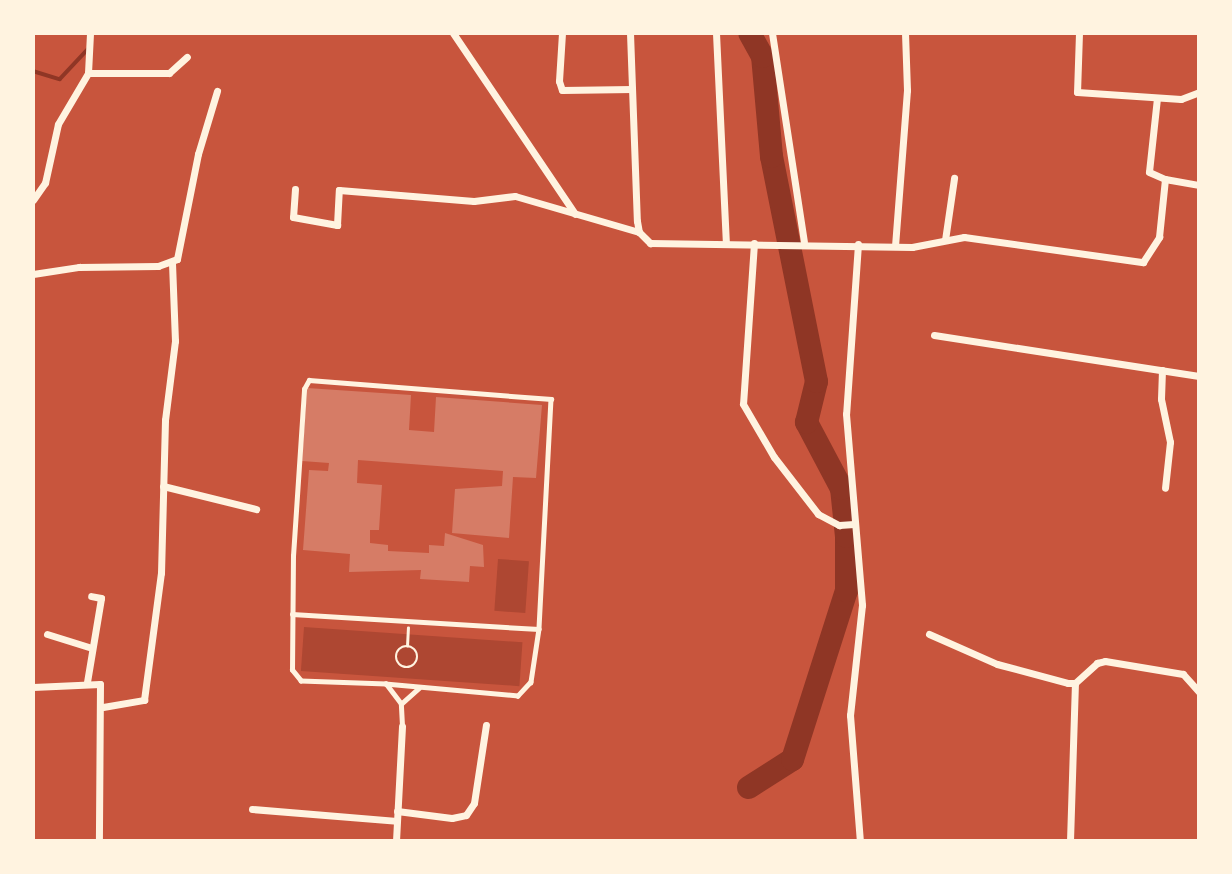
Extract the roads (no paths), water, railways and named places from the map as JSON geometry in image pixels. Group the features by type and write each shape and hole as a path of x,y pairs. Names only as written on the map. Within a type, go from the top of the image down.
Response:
{"street":[{"path":"33,200 46,183 58,124 88,74 90,33"},
{"path":"453,33 575,215"},
{"path":"562,33 562,90 572,94 632,89"},
{"path":"630,33 639,232"},
{"path":"716,33 726,244"},
{"path":"772,33 801,242"},
{"path":"895,246 907,90 905,33"},
{"path":"1079,33 1077,92 1157,98 1191,98 1199,92"},
{"path":"88,74 169,74 187,57"},
{"path":"103,707 144,700 161,573 163,486 175,341 172,263 181,251 200,146 217,91"},
{"path":"1157,98 1149,172 1165,179 1199,185"},
{"path":"945,240 954,178"},
{"path":"295,189 293,217 337,225 339,190 474,201 515,196 639,232 650,243 801,242 920,247 945,240 979,239 1143,262 1159,237 1165,179"},
{"path":"754,243 743,404 774,457 818,514 847,524"},
{"path":"858,244 846,414 847,524 862,605 850,746 860,841"},
{"path":"33,274 79,267 172,263"},
{"path":"934,335 1199,376"},
{"path":"1162,370 1161,399 1170,442 1165,488"},
{"path":"163,486 256,509"},
{"path":"87,682 101,598 91,596"},
{"path":"47,634 92,648"},
{"path":"929,634 997,664 1075,683"},
{"path":"1070,841 1075,683 1097,663 1105,661 1183,674 1199,692"},
{"path":"33,687 87,682 100,684 103,707 99,841"},
{"path":"397,811 452,817 466,815 474,803 486,724"},
{"path":"396,841 402,726"},
{"path":"252,809 397,821"}],"lane":[{"path":"313,379 551,399 539,629 531,682 518,696 386,684 301,681 291,662 292,614 304,389 313,379"},
{"path":"292,614 539,629"},
{"path":"386,684 401,704 402,726"},
{"path":"401,704 420,687"}],"waterway":[{"path":"748,787 792,759 846,590 846,536 841,488 806,422 816,381 771,156 762,56 749,33"},
{"path":"33,71 60,79 87,50"}]}
